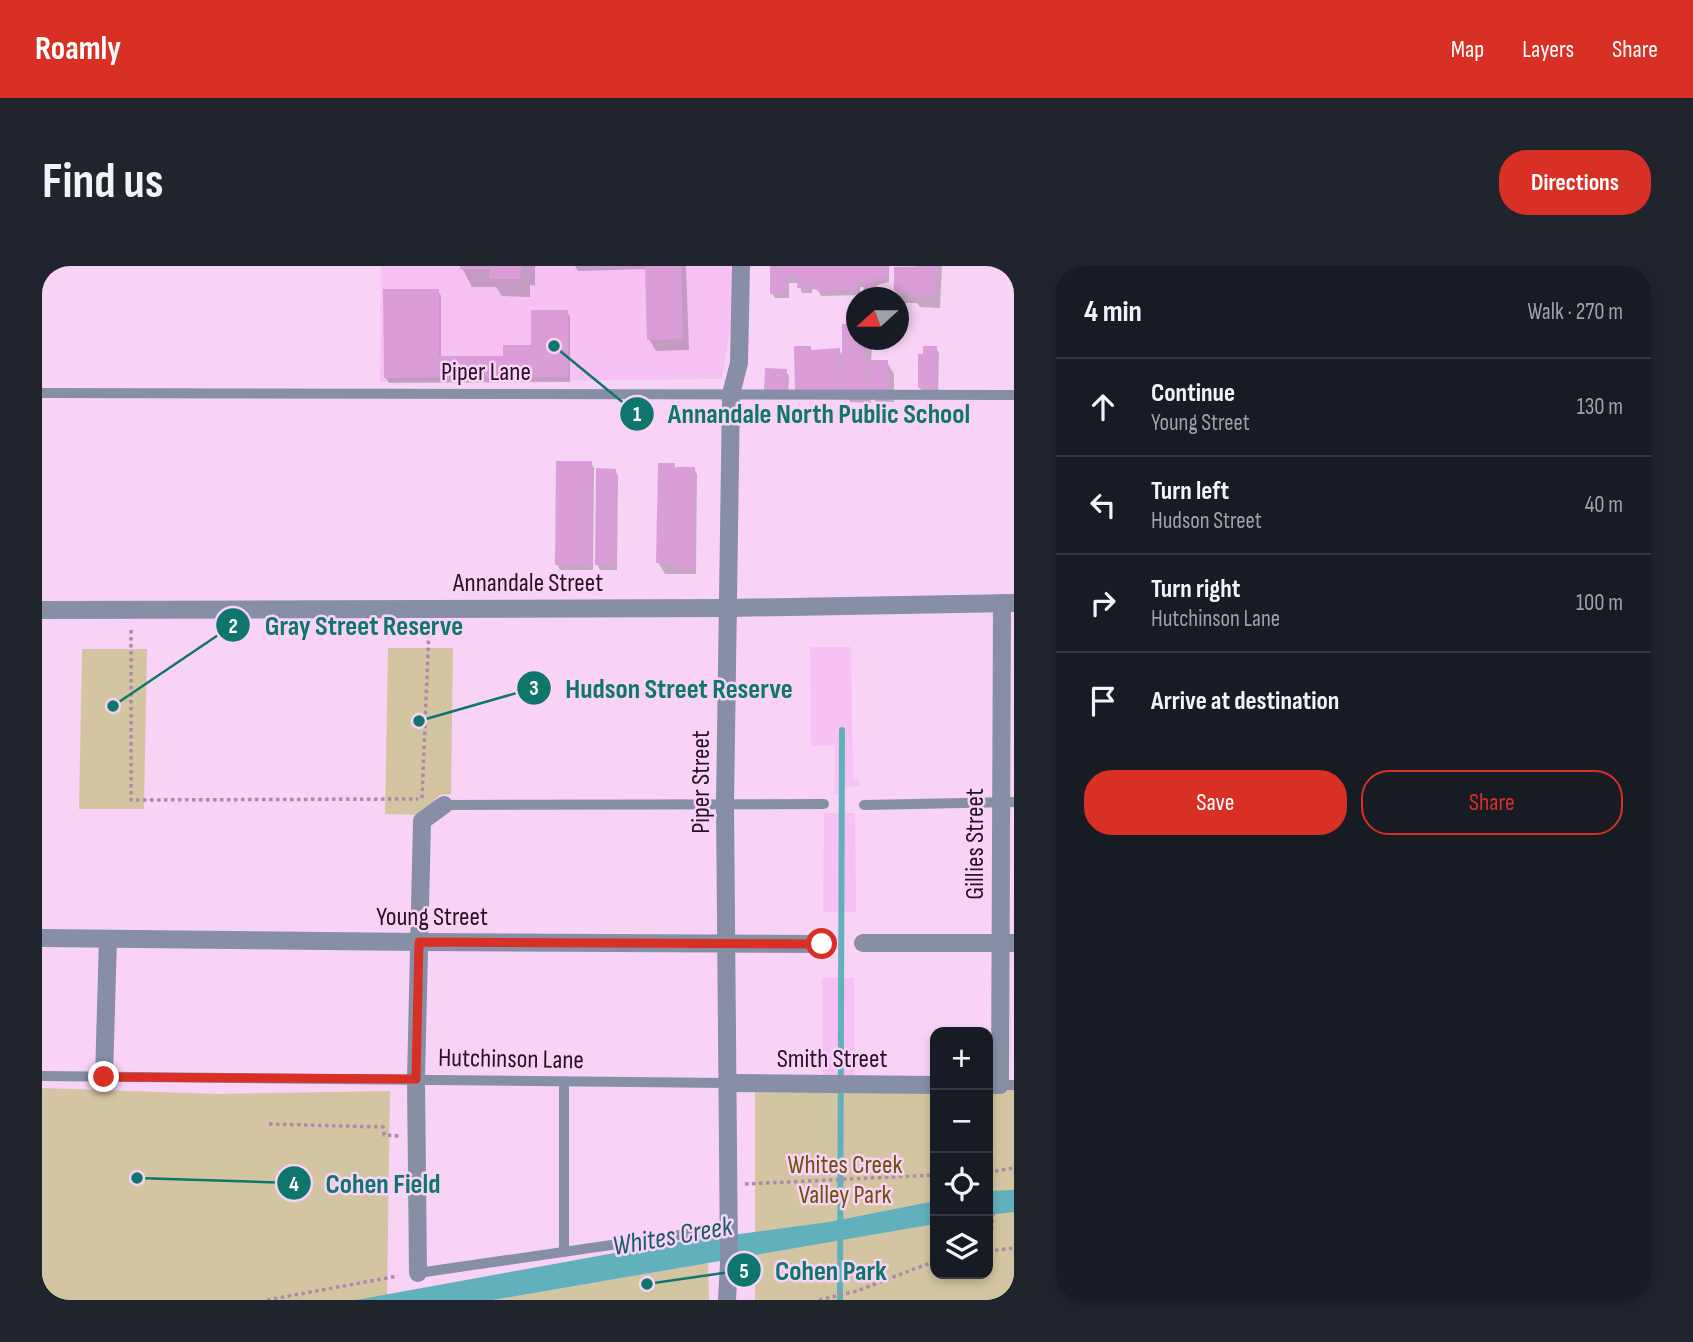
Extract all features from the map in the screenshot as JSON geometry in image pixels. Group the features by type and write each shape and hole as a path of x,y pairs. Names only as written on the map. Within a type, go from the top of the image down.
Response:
{"street":[{"name":"Piper Street","path":"727,1300 727,608 731,394 739,363 741,266"},
{"name":"Annandale Street","path":"42,610 727,608 1008,603"},
{"name":"Gillies Street","path":"1000,1085 1007,943 1008,603"},
{"path":"418,1273 416,1079 422,821 444,805"},
{"name":"Young Street","path":"42,937 822,944"},
{"path":"104,1077 108,939"},
{"path":"863,943 1007,943"},
{"name":"Smith Street","path":"728,1083 930,1084"}],"lane":[{"name":"Piper Lane","path":"42,393 1014,395"},
{"path":"864,805 1007,802"},
{"path":"444,805 824,804"},
{"name":"Hutchinson Lane","path":"42,1076 728,1083"},
{"path":"564,1082 564,1252"},
{"path":"418,1273 728,1230"}],"path":[{"path":"131,649 131,800 422,799 429,609"},
{"path":"269,1124 383,1127 384,1135 389,1136"},
{"path":"993,1171 1014,1168"},
{"path":"743,1185 930,1175"},
{"path":"993,1250 1014,1248"},
{"path":"819,1300 857,1291 930,1263"},
{"path":"267,1300 418,1273"}],"shaded area":[{"path":"381,266 734,266 733,313 722,379 380,382"},
{"path":"810,647 851,647 853,779 858,780 860,786 845,787 844,794 835,794 835,745 811,746"},
{"path":"824,813 855,813 856,912 823,912"},
{"path":"822,978 854,978 855,1075 823,1076"},
{"path":"1014,1190 1014,1212 993,1214 993,1191"},
{"name":"Whites Creek","path":"930,1202 930,1225 493,1300 356,1300 664,1244 829,1222"}],"green space":[{"path":"388,648 453,648 451,794 440,795 419,815 385,814"},
{"path":"82,649 147,649 144,809 79,809"},
{"name":"Whites Creek Valley Park","path":"930,1082 930,1279 993,1279 993,1082 1014,1082 1014,1300 755,1300 755,1084"},
{"path":"42,1088 218,1094 390,1091 387,1300 42,1300"},
{"path":"708,1262 709,1300 493,1300 678,1268"}],"building":[{"path":"460,266 521,266 520,279 489,279 490,269 460,269"},
{"path":"645,266 681,266 683,339 647,340"},
{"path":"770,266 887,266 887,277 875,280 874,287 863,287 863,282 858,282 858,287 846,287 846,290 817,291 817,285 797,288 798,278 787,278 787,294 770,294"},
{"path":"936,266 934,296 911,296 909,287 894,287 894,267"},
{"path":"383,289 439,289 439,356 503,356 503,345 531,345 531,310 568,310 568,377 384,378"},
{"path":"842,324 846,324 846,350 866,350 865,391 842,391"},
{"path":"794,346 811,346 811,350 840,348 841,391 795,392"},
{"path":"923,346 937,346 936,389 918,388 918,354 923,354"},
{"path":"867,360 888,360 888,391 867,390"},
{"path":"765,368 787,369 786,391 764,390"},
{"path":"556,461 592,461 591,565 555,565"},
{"path":"658,463 675,463 674,563 656,563"},
{"path":"676,467 695,467 694,569 675,569"},
{"path":"596,468 616,469 615,565 595,565"}],"waterway":[{"path":"840,1300 842,730"}],"place":[{"name":"Annandale North Public School","path":"554,346"},
{"name":"Gray Street Reserve","path":"113,706"},
{"name":"Hudson Street Reserve","path":"419,721"},
{"name":"Cohen Field","path":"137,1178"},
{"name":"Cohen Park","path":"647,1284"}],"route":[{"path":"104,1077 416,1079 419,942 822,944"}]}
